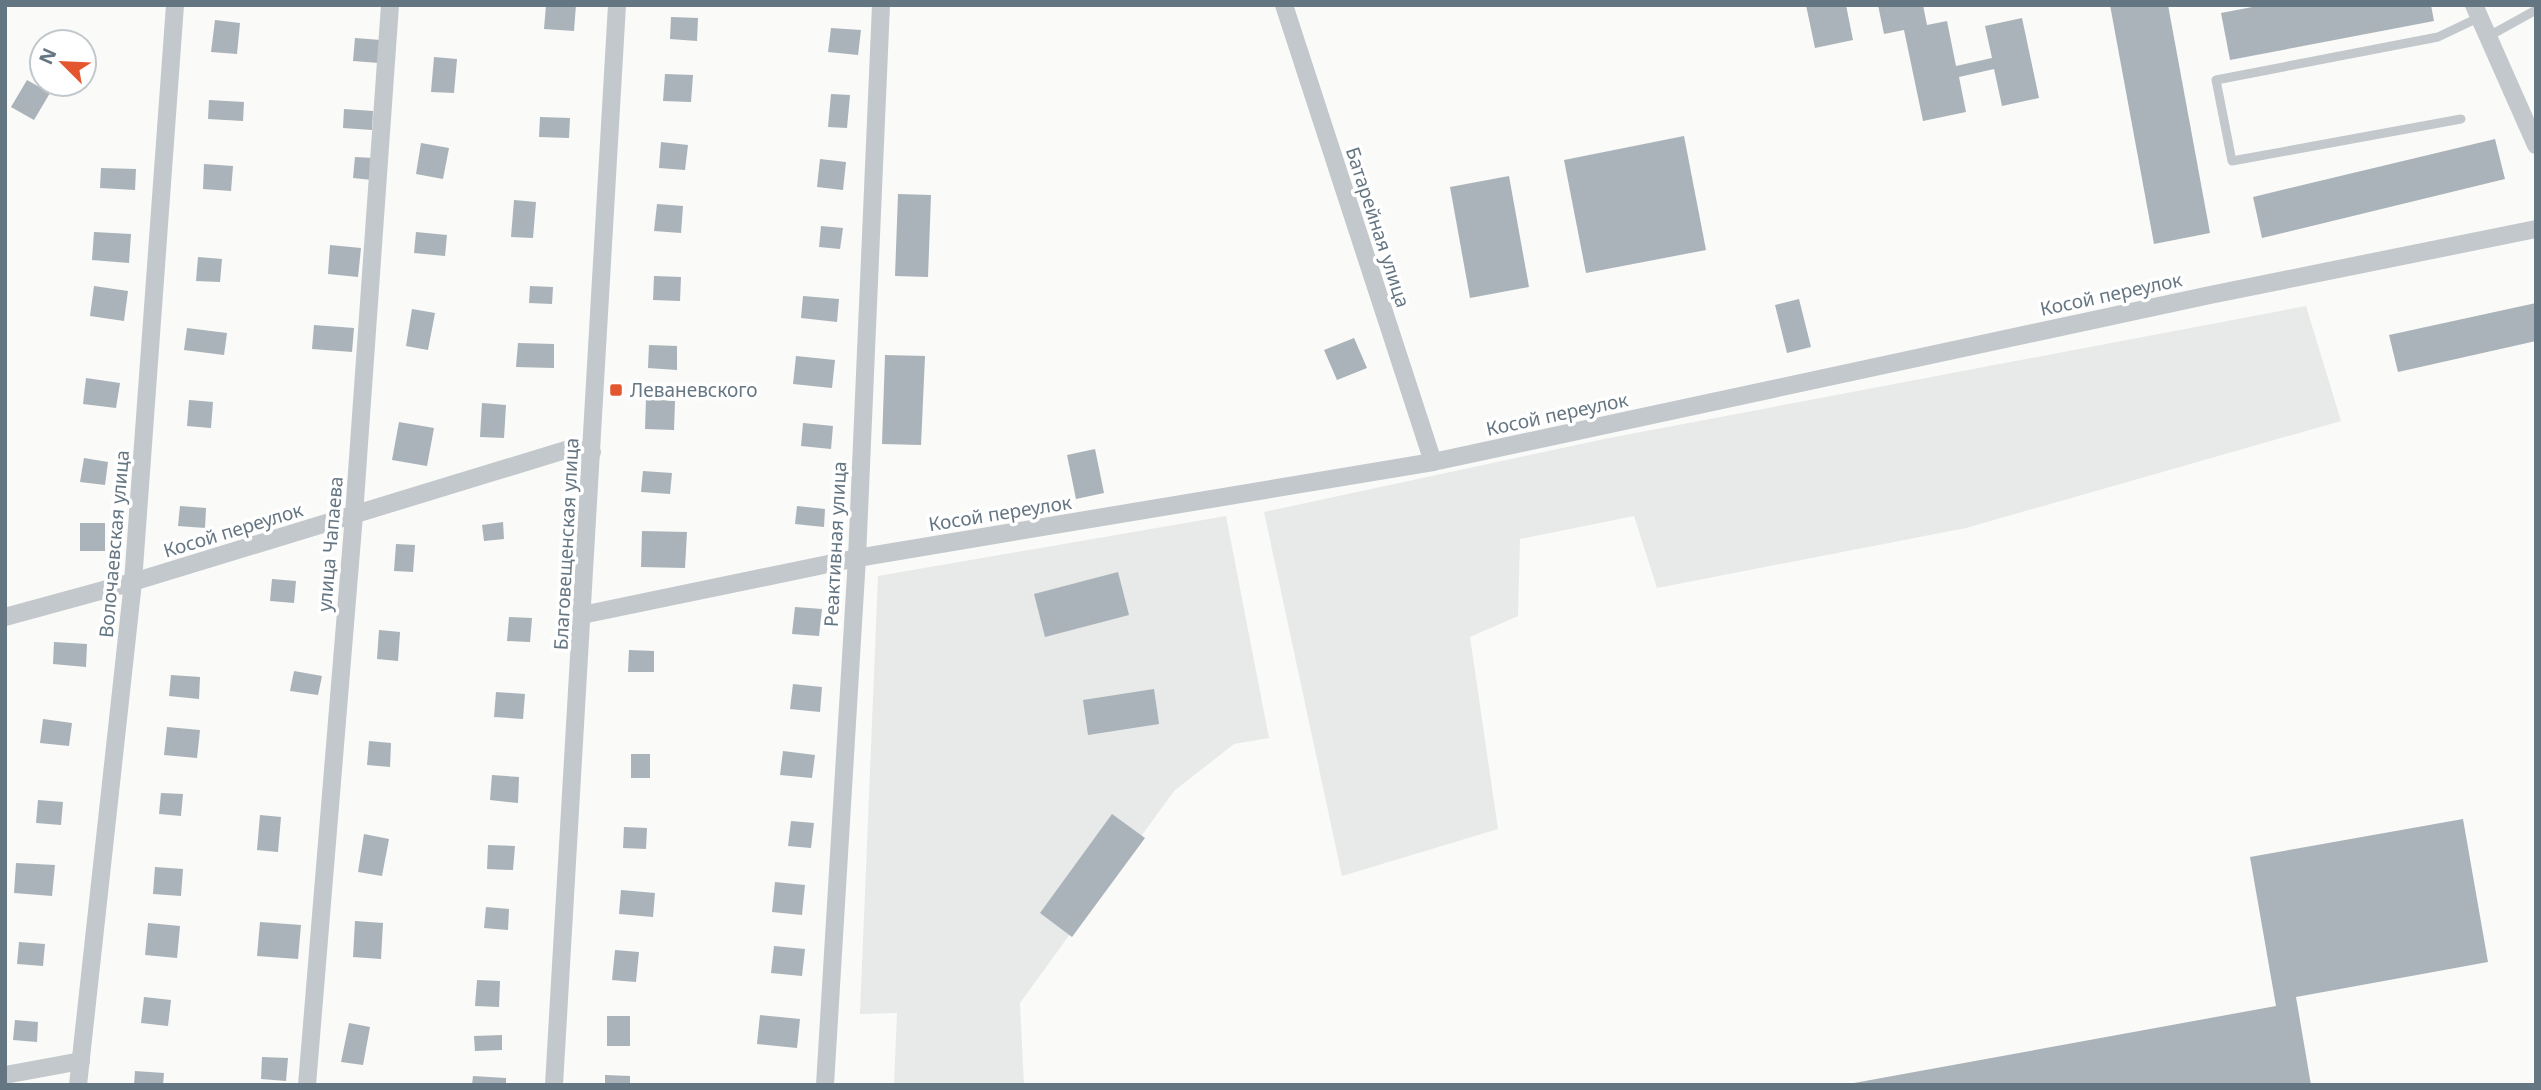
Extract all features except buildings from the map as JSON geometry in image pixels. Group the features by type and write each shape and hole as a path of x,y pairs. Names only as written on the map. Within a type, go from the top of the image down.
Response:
{"street":[{"name":"Волочаевская улица","path":"78,1085 133,582 175,5"},
{"name":"улица Чапаева","path":"307,1085 354,515 390,5"},
{"name":"Благовещенская улица","path":"554,1085 617,5"},
{"name":"Реактивная улица","path":"825,1085 857,558 881,5"},
{"name":"Батарейная улица","path":"1284,5 1433,462"},
{"path":"2477,11 2536,145"},
{"name":"Косой переулок","path":"582,615 857,558 1433,462 2210,295 2536,229"},
{"name":"Косой переулок","path":"5,617 133,582 572,448 592,452"},
{"path":"5,1075 81,1061"}],"lane":[{"path":"2489,36 2536,10"},
{"path":"2461,119 2232,161 2216,80 2438,37 2477,11"}],"shaded area":[{"path":"2306,306 2341,421 1966,528 1657,588 1634,516 1520,539 1518,616 1470,637 1498,829 1342,876 1264,512 1604,439"},
{"path":"1226,516 1269,738 1234,744 1174,791 1020,1003 1024,1085 894,1085 897,1013 860,1014 878,576"}],"place":[{"name":"Леваневского","path":"616,390"}]}
